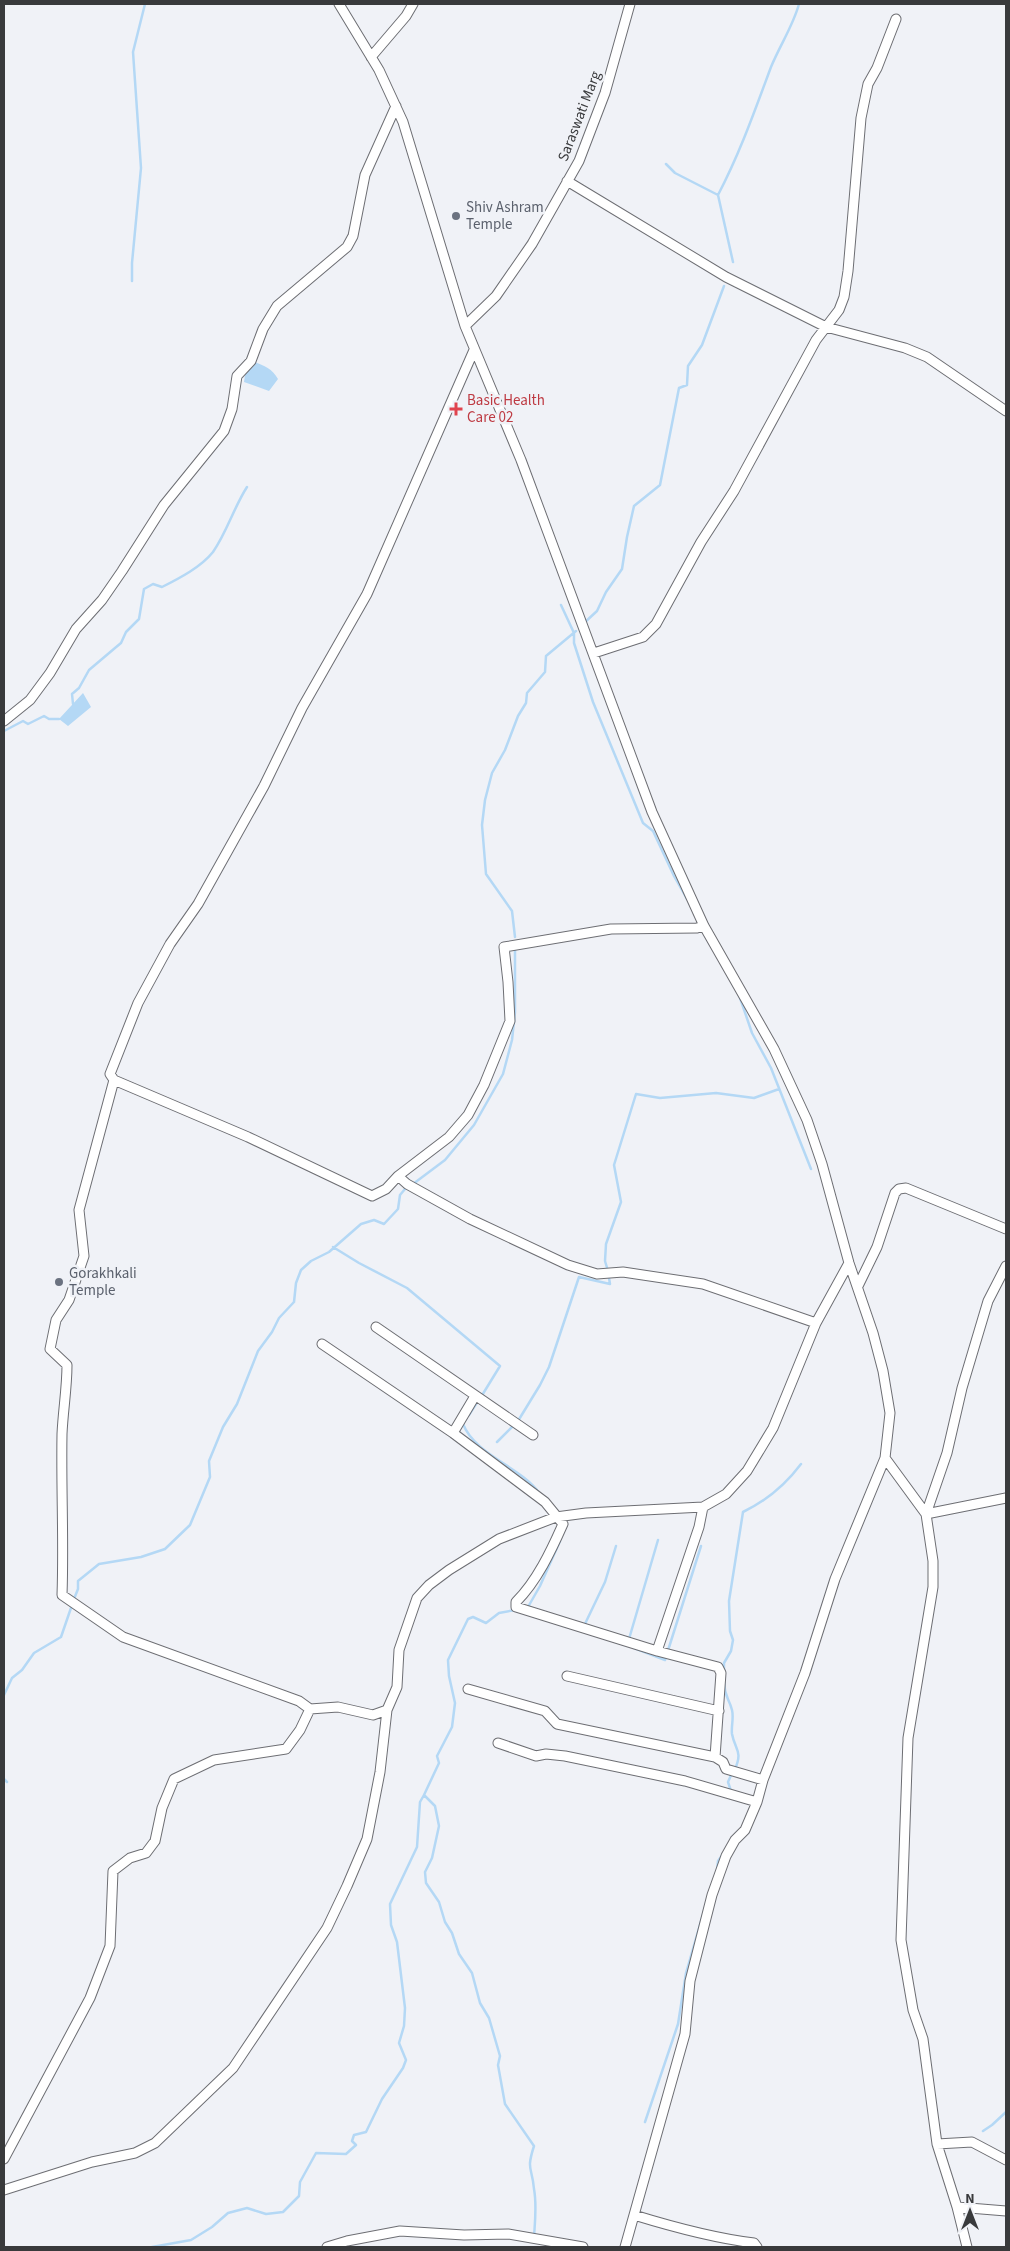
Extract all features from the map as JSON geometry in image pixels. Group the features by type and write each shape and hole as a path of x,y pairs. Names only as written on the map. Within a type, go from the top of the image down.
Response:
{"street":[{"path":"339,4 371,57 403,122 465,326 521,460 652,812 704,926 774,1049 806,1120 822,1164 849,1263 858,1286 883,1371 890,1413 885,1458 835,1579 805,1673 763,1780 757,1802 745,1830 735,1840 726,1856 712,1895 690,1981 685,2034 625,2247"},
{"path":"371,57 406,16 413,4"},
{"name":"Saraswati Marg","path":"465,326 496,296 532,244 579,161 605,93 630,4"},
{"path":"594,653 643,637 656,624 701,542 734,491 816,340 839,310 844,297 861,118 868,84 877,68 896,19"},
{"path":"4,721 30,700 50,673 76,629 102,600 122,571 164,505 224,431 232,409 237,376 251,361 262,329 278,306 347,247 353,236 365,175 396,106"},
{"path":"567,181 726,277 826,326 905,348 927,357 1006,411"},
{"path":"474,350 367,594 302,708 260,795 198,904 170,944 138,1003 110,1074 114,1080 248,1137 360,1192 372,1196 386,1189 398,1176 449,1137 468,1115 484,1085 510,1020 504,946 611,929 697,928 704,926"},
{"path":"114,1080 79,1210 84,1256 69,1300 56,1320 50,1349 67,1365 67,1386 62,1433 64,1540 62,1595 123,1637 299,1702 310,1709 338,1707 373,1715 387,1710"},
{"path":"398,1176 407,1184 470,1219 568,1265 597,1274 623,1272 703,1284 816,1323"},
{"path":"858,1286 877,1247 895,1193 899,1189 906,1188 1006,1229"},
{"path":"4,2190 92,2162 136,2153 155,2143 233,2068 327,1928 367,1839 380,1772 387,1710 397,1687 398,1650 416,1598 429,1585 449,1570 499,1539 556,1517 586,1513 703,1507 726,1494 747,1471 773,1428 816,1323 849,1263"},
{"path":"967,2247 958,2207 938,2144 923,2039 913,2010 901,1940 908,1738 933,1587 926,1514 947,1453 962,1388 988,1301 1006,1266"},
{"path":"376,1327 532,1435"},
{"path":"322,1344 453,1433 545,1502 563,1524 538,1574 526,1592 516,1602 516,1607 656,1651 718,1667 721,1673 715,1757"},
{"path":"453,1433 475,1396"},
{"path":"885,1458 926,1514"},
{"path":"926,1514 1006,1498"},
{"path":"656,1651 699,1527 703,1507"},
{"path":"567,1676 719,1711"},
{"path":"468,1689 546,1711 557,1724 715,1757 722,1762 726,1769 763,1780"},
{"path":"4,2159 90,1998 110,1946 113,1871 130,1858 146,1853 155,1841 162,1808 174,1779 214,1760 286,1749 300,1730 310,1709"},
{"path":"498,1743 536,1756 546,1754 565,1756 685,1781 757,1802"},
{"path":"938,2144 972,2142 1006,2160"},
{"path":"958,2207 1006,2211"},
{"path":"634,2215 716,2238 754,2244 757,2247"},
{"path":"327,2247 347,2240 400,2231 464,2235 508,2234 583,2247"}],"water":[{"path":"253,361 276,375 278,379 269,391 244,382 245,375"},
{"path":"83,693 91,707 68,726 59,719"}],"waterway":[{"path":"132,281 141,168 133,52 145,4"},
{"path":"718,195 740,147 771,67 799,4"},
{"path":"666,164 675,173 718,195 733,262"},
{"path":"583,624 597,611 606,592 622,569 634,506 660,485 679,388 687,385 688,366 702,345 724,286"},
{"path":"73,704 72,694 79,688 89,670 121,643 126,632 139,619 144,589 153,584 162,587 190,572 202,563 218,544 247,487"},
{"path":"561,605 574,633 574,643 593,702 643,823 653,831 687,899"},
{"path":"515,937 512,911 486,874 482,825 485,800 492,773 505,750 518,716 526,703 527,693 545,672 546,656 576,631"},
{"path":"4,731 23,721 28,724 44,716 49,719 59,719"},
{"path":"413,1184 445,1160 474,1125 503,1074 512,1040 515,1012 515,949"},
{"path":"739,995 752,1033 771,1068 811,1169"},
{"path":"608,1271 605,1261 606,1244 621,1202 614,1165 636,1094 660,1098 716,1093 754,1098 779,1089"},
{"path":"74,1599 78,1589 78,1581 99,1564 141,1557 165,1549 190,1525 210,1477 209,1461 223,1427 237,1404 258,1351 272,1332 279,1318 294,1302 296,1283 301,1270 311,1261 329,1252 361,1224 374,1220 384,1224 398,1209 400,1195 405,1189"},
{"path":"333,1247 407,1288 500,1366 481,1397"},
{"path":"518,1421 549,1367 579,1277 610,1284 609,1278"},
{"path":"469,1415 478,1401"},
{"path":"463,1424 469,1435 478,1444 531,1484 540,1494"},
{"path":"497,1442 514,1425"},
{"path":"724,1670 724,1663 731,1651 733,1640 730,1631 729,1601 743,1512 760,1503 775,1491 801,1464"},
{"path":"629,1639 658,1540"},
{"path":"528,1607 540,1586 560,1541"},
{"path":"584,1626 605,1582 616,1546"},
{"path":"634,1648 665,1660 701,1546"},
{"path":"4,1695 12,1678 22,1670 34,1653 61,1637 72,1605"},
{"path":"515,1610 499,1613 486,1623 473,1617 468,1619 448,1660 449,1676 455,1703 452,1727 437,1756 439,1763 424,1795 435,1806 439,1826 432,1858 425,1872 426,1883 439,1902 445,1922 452,1933 459,1954 472,1973 480,2003 489,2018 500,2056 498,2065 505,2104 534,2146 530,2165 536,2213 534,2237"},
{"path":"724,1683 725,1692 732,1710 732,1734 738,1754 735,1769"},
{"path":"731,1791 728,1782 732,1773"},
{"path":"4,1779 7,1782"},
{"path":"152,2247 191,2240 212,2227 228,2213 247,2208 266,2214 283,2212 299,2196 300,2182 316,2153 346,2154 356,2145 352,2141 354,2135 366,2132 382,2099 403,2068 406,2060 399,2043 404,2026 405,2008 397,1942 391,1925 390,1904 417,1847 420,1802 424,1795"},
{"path":"717,1870 718,1861 723,1854"},
{"path":"645,2122 678,2024 686,1973 706,1904"},
{"path":"983,2131 1006,2112"}],"place":[{"name":"Shiv Ashram Temple","path":"456,216"},
{"name":"Basic Health Care 02","path":"456,409"},
{"name":"Gorakhkali Temple","path":"59,1282"}]}
